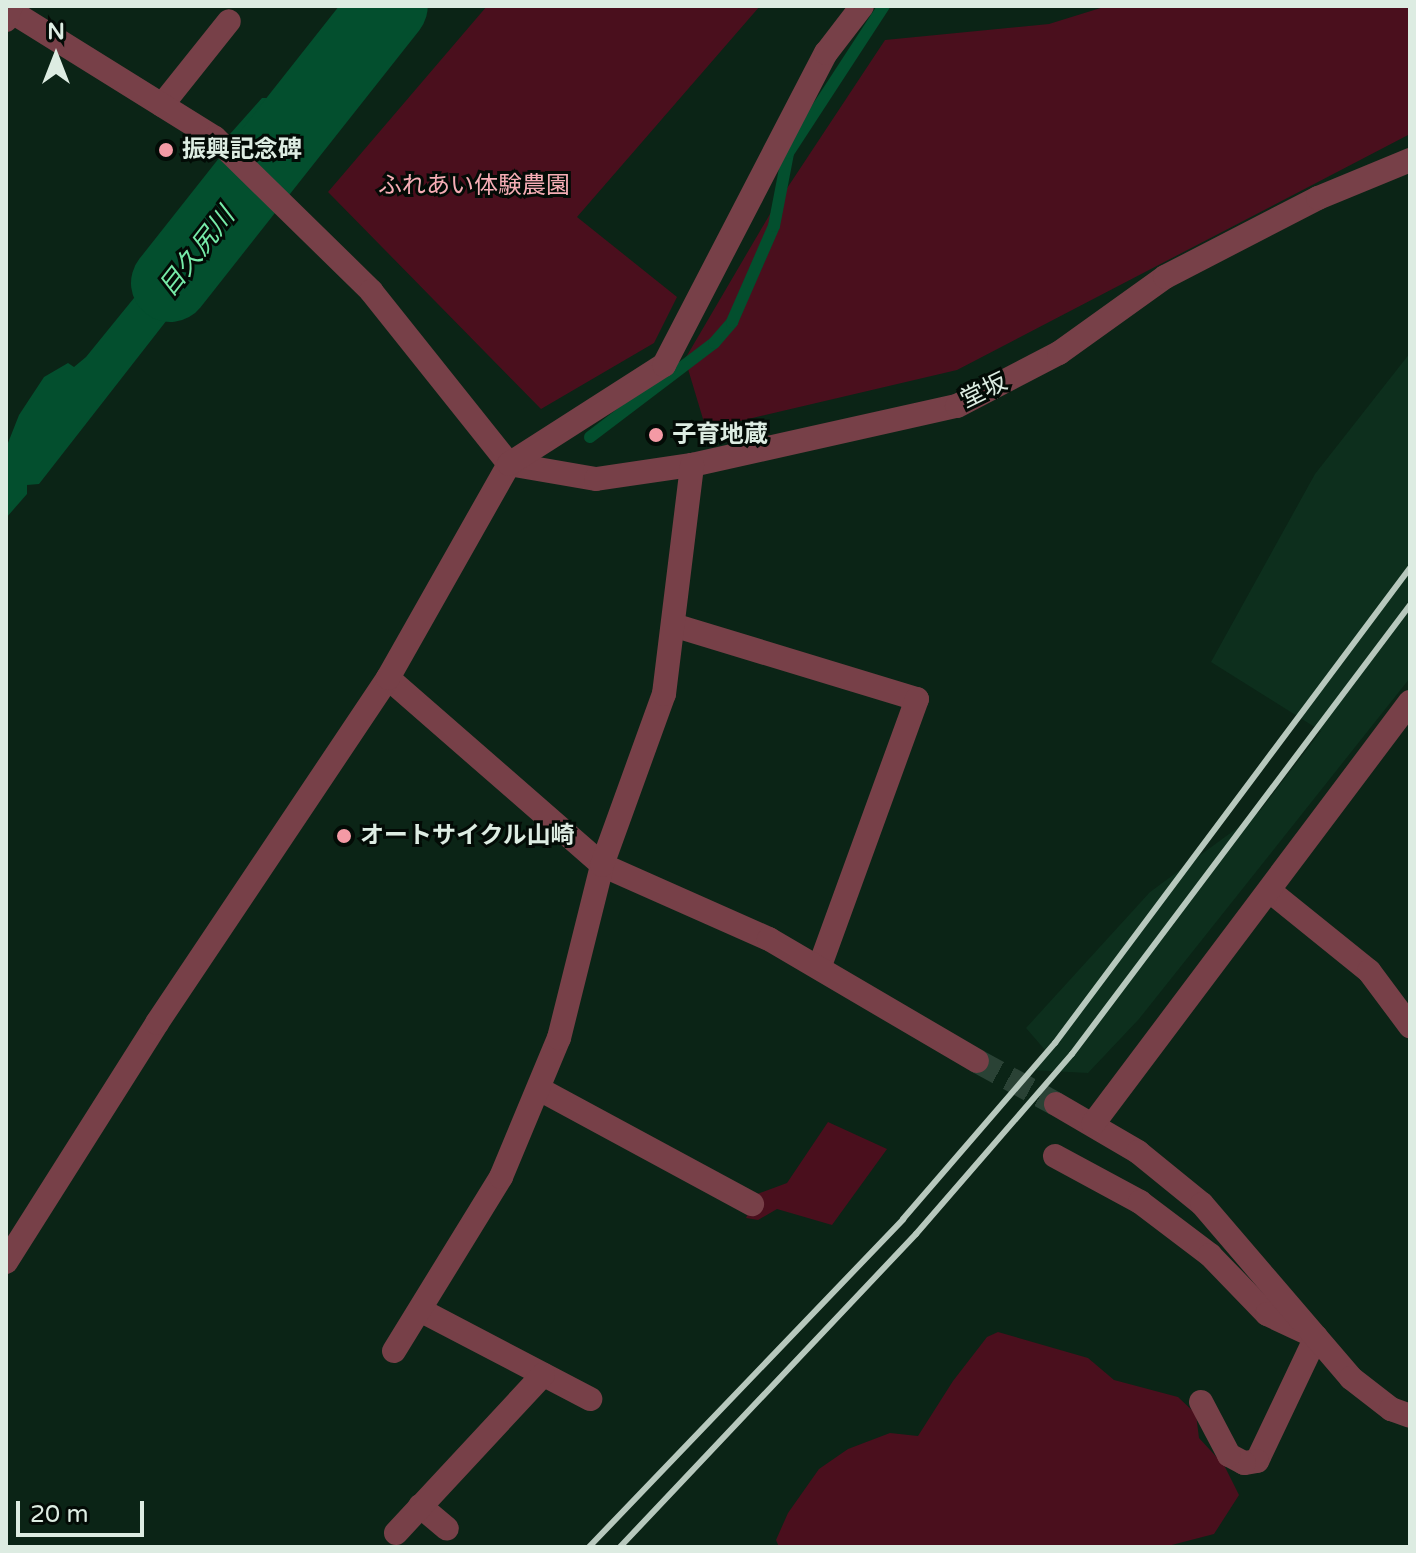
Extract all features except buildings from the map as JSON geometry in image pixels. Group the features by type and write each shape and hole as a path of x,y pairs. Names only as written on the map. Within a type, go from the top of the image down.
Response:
{"street":[{"path":"6,1262 157,1023 388,678 509,464 664,365 826,53 862,6"},
{"path":"9,11 215,138 283,201 371,291 509,464"},
{"path":"162,105 229,21"},
{"name":"堂坂","path":"509,464 596,479 692,465 957,406 1059,353 1165,277 1318,198 1410,160"},
{"path":"394,1351 422,1311 501,1177 541,1090 602,865 664,694 692,465"},
{"path":"673,625 917,699 820,966"},
{"path":"388,678 602,865 820,966 977,1061"},
{"path":"1093,1124 1271,892 1410,702"},
{"path":"1271,892 1369,971 1410,1026"},
{"path":"541,1090 752,1204"},
{"path":"1056,1104 1093,1124 1202,1204 1351,1378 1391,1409 1410,1416"},
{"path":"1055,1156 1140,1202 1210,1255 1267,1314 1316,1337"},
{"path":"422,1311 590,1399"},
{"path":"1201,1402 1229,1455 1244,1463 1257,1461 1316,1337"},
{"path":"396,1533 543,1375"},
{"path":"420,1506 447,1529"}],"shaded area":[{"path":"1410,353 1410,678 1139,1019 1088,1073 1031,1070 1045,1050 1026,1028 1150,892 1259,812 1321,731 1211,662 1315,474"}],"green space":[{"name":"ふれあい体験農園","path":"487,6 760,6 577,217 677,297 654,343 541,409 328,192"},
{"path":"1107,6 1410,6 1410,134 957,370 706,429 685,359 770,214 885,40 1049,24"},
{"path":"828,1122 887,1149 832,1225 777,1209 758,1220 746,1218 757,1194 787,1183"},
{"path":"998,1332 1088,1358 1114,1380 1178,1397 1196,1414 1199,1438 1224,1465 1239,1495 1214,1534 1164,1547 779,1547 776,1540 788,1513 819,1469 848,1449 890,1433 918,1436 953,1381 987,1337"}],"water":[{"path":"357,6 414,6 276,170 230,134 262,98 278,98 305,65 306,54"},
{"path":"210,177 252,211 39,484 27,485 27,494 6,518 6,448 19,415 44,377 68,363 74,367 86,357 160,266 164,257 159,243"}],"waterway":[{"name":"目久尻川","path":"170,283 389,6"},
{"path":"590,437 714,343 732,322 774,226 788,153 884,6"}],"tunnel":[{"path":"977,1061 1056,1104"}],"railway":[{"path":"589,1547 903,1219 1055,1043 1410,568"},
{"path":"620,1547 916,1234 1072,1054 1410,605"}],"place":[{"name":"振興記念碑","path":"166,150"},
{"name":"子育地蔵","path":"656,435"},
{"name":"オートサイクル山崎","path":"344,836"}]}
